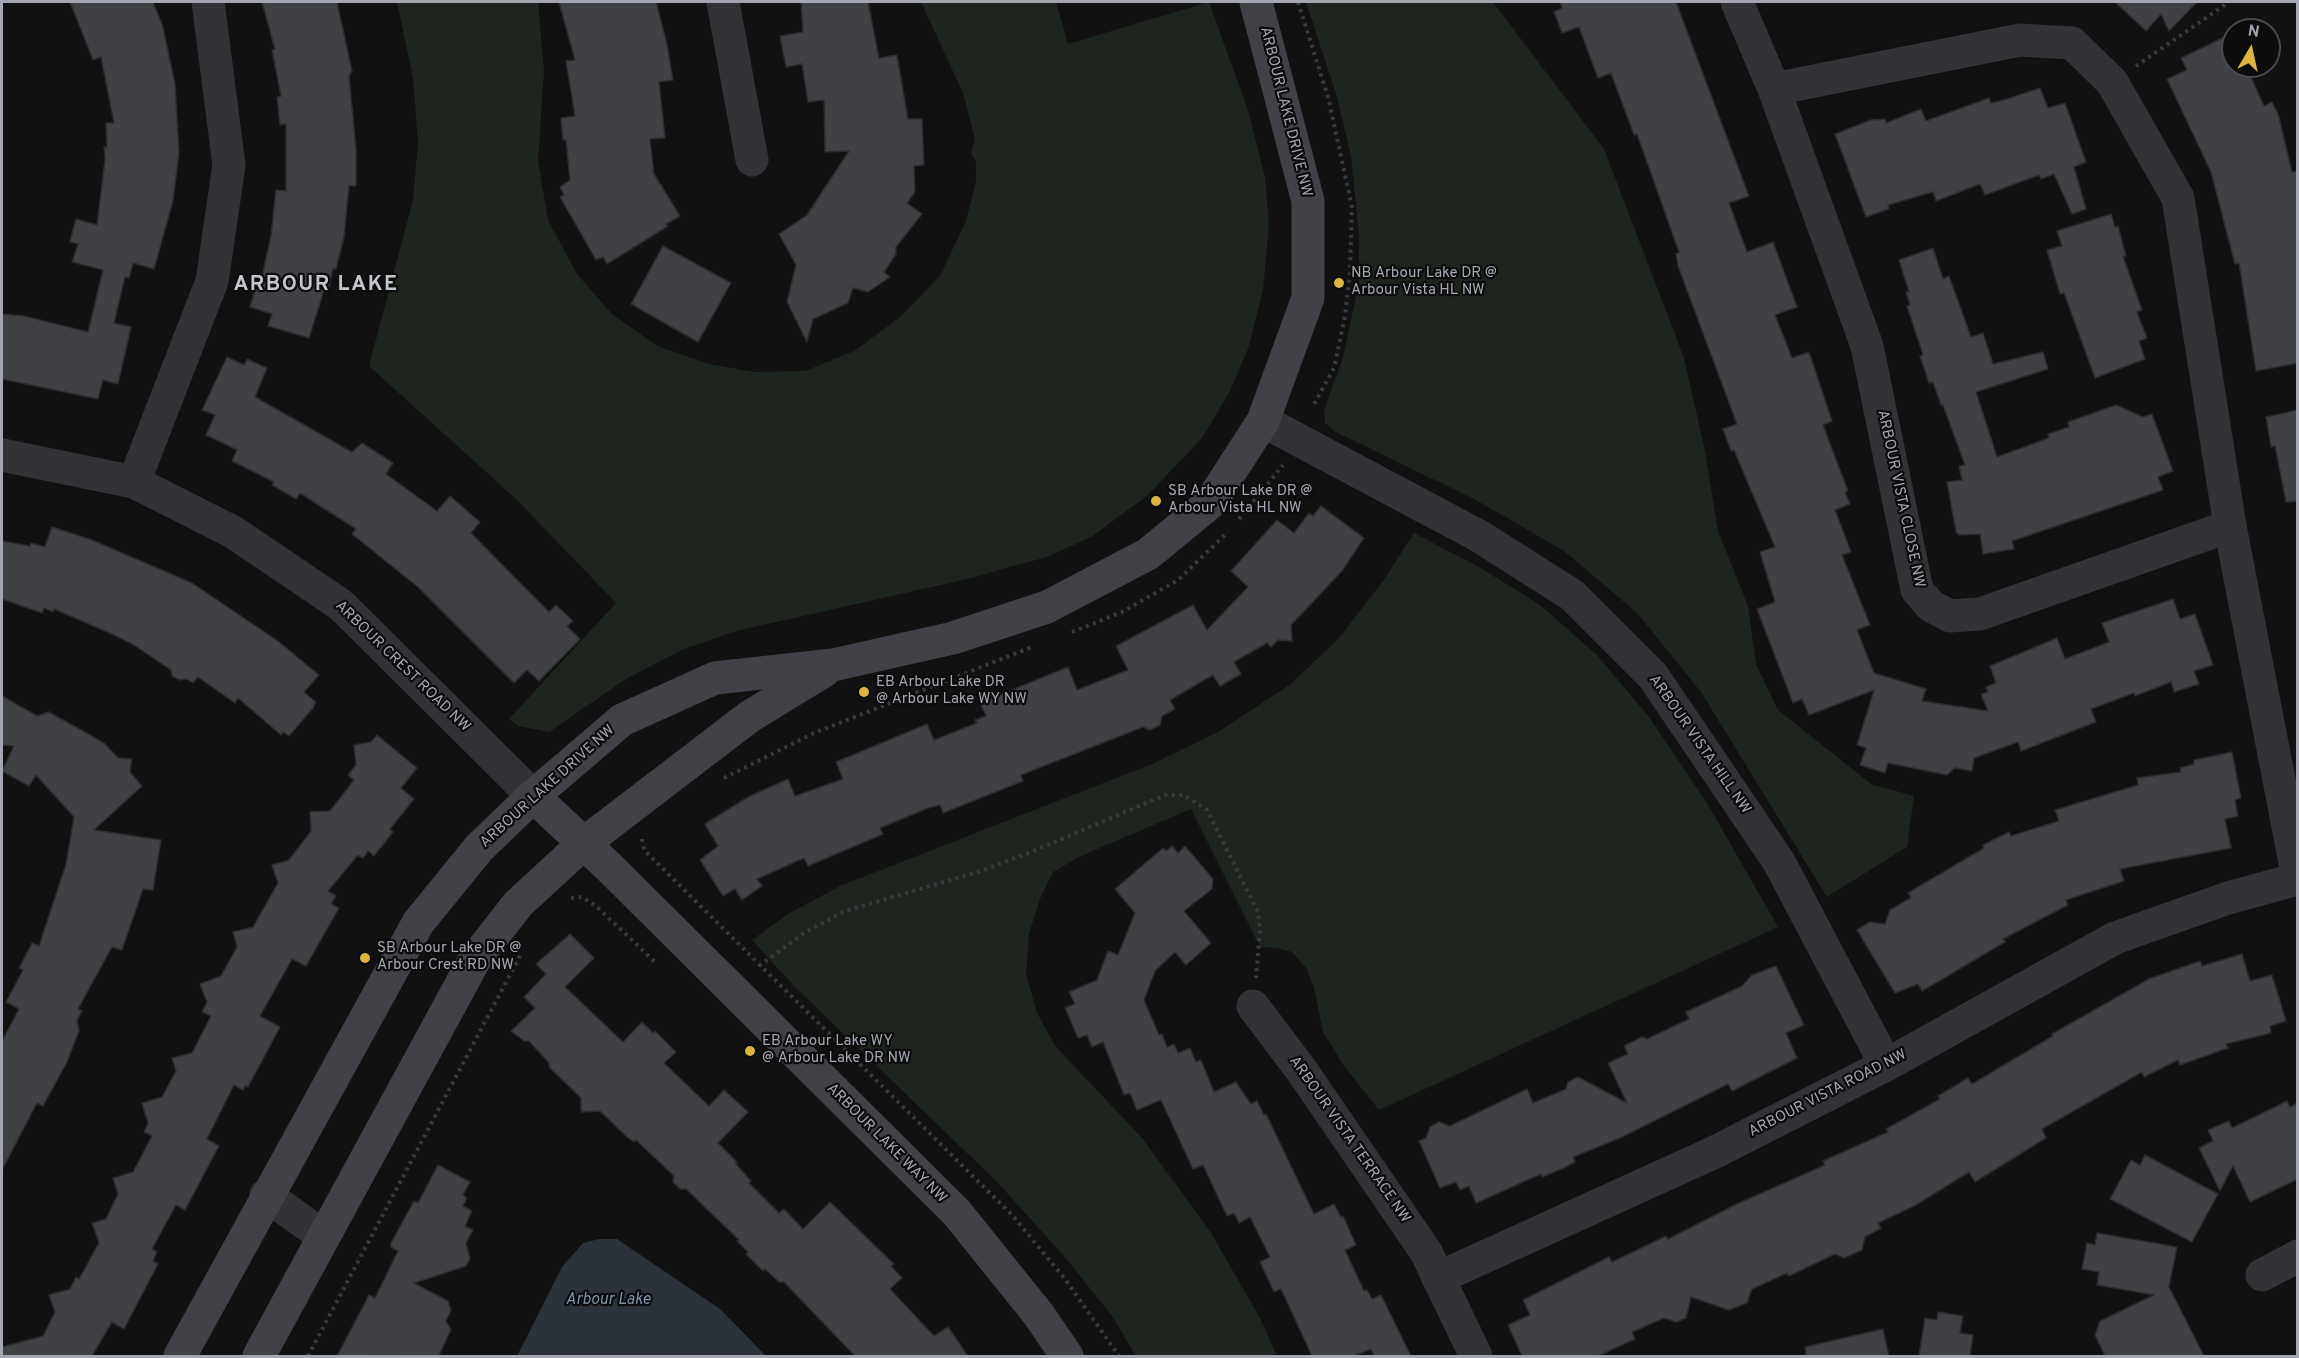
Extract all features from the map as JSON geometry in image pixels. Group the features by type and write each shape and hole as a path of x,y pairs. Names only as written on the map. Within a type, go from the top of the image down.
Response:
{"street":[{"path":"134,482 212,281 229,165 208,2"},
{"path":"723,2 752,160"},
{"name":"ARBOUR LAKE DRIVE NW","path":"180,1356 266,1195 418,923 479,848 533,796 622,720 715,678 833,665 953,638 1047,607 1148,554 1210,503 1263,421 1308,298 1308,201 1256,2"},
{"name":"ARBOUR VISTA CLOSE NW","path":"1737,2 1774,88 1867,346 1917,590 1931,606 1950,616 1980,614 2230,526"},
{"path":"1774,88 2020,40 2072,43 2112,82 2178,198 2230,526 2298,879"},
{"name":"ARBOUR VISTA HILL NW","path":"1263,421 1479,536 1572,596 1653,676 1779,862 1886,1065"},
{"name":"ARBOUR CREST ROAD NW","path":"2,455 134,482 233,531 341,605 533,796"},
{"name":"ARBOUR LAKE DRIVE NW","path":"259,1356 475,960 518,904 583,844 748,717 833,665"},
{"name":"ARBOUR LAKE WAY NW","path":"533,796 611,869 732,992 957,1213 1039,1315 1066,1356"},
{"name":"ARBOUR VISTA ROAD NW","path":"1438,1278 1715,1152 1886,1065 2115,938 2228,898 2298,879"},
{"name":"ARBOUR VISTA TERRACE NW","path":"1253,1006 1302,1071 1426,1252 1438,1278"},
{"path":"266,1195 323,1236"},
{"path":"2262,1275 2298,1256"},
{"path":"1438,1278 1476,1356"}],"path":[{"path":"2112,82 2229,2"},
{"path":"732,992 760,965 804,933 845,911 975,873 1031,852 1165,795 1184,795 1207,810 1258,912 1259,950 1253,1006"},
{"path":"644,850 1012,1215 1065,1279 1119,1356"},
{"path":"565,902 574,896 596,906 657,963"},
{"path":"308,1356 527,943"}],"shaded area":[{"path":"397,2 538,2 544,71 538,161 548,220 577,274 612,314 657,346 709,364 755,372 805,371 854,351 899,318 940,276 966,221 976,181 976,161 971,154 975,139 963,93 921,2 1056,2 1068,44 1209,2 1248,110 1265,177 1269,224 1263,290 1248,349 1230,391 1202,438 1147,496 1091,537 1047,557 963,580 736,631 682,650 626,679 549,732 518,726 509,719 616,603 516,499 369,366 413,200 418,142 413,78"},
{"path":"1306,2 1493,2 1604,149 1684,358 1705,451 1718,531 1748,606 1756,664 1778,710 1871,784 1914,796 1907,847 1827,897 1701,692 1637,613 1564,551 1476,500 1336,432 1325,423 1324,410 1343,358 1359,282 1359,235 1351,156 1336,94"},
{"path":"1414,533 1479,567 1540,605 1597,655 1649,717 1707,803 1778,927 1379,1110 1344,1066 1323,1032 1314,987 1306,968 1292,952 1260,947 1191,809 1081,856 1053,872 1039,901 1029,934 1026,974 1037,1013 1056,1047 1143,1139 1211,1233 1260,1318 1277,1356 1136,1356 1112,1316 1064,1256 998,1183 794,986 752,940 788,914 840,886 1152,764 1218,732 1291,684 1339,638 1383,581"}],"water":[{"name":"Arbour Lake","path":"599,1239 617,1239 720,1309 766,1356 517,1356 562,1267 583,1243"}],"building":[{"path":"70,2 153,2 163,27 175,84 179,152 173,201 154,269 133,263 129,278 125,277 114,323 131,327 118,384 103,380 98,399 2,379 2,314 24,316 88,332 103,270 72,262 78,244 70,242 76,219 97,225 105,160 104,147 107,147 106,123 114,123 101,57 93,60"},
{"path":"262,2 337,2 352,71 349,76 356,148 356,186 349,186 344,237 336,269 333,268 329,288 325,287 309,338 268,326 272,314 250,307 258,280 261,282 271,235 276,190 286,191 286,124 280,125 277,97 281,96 272,50 275,49"},
{"path":"559,2 656,2 667,44 673,80 659,82 665,138 650,139 654,174 680,216 607,264 603,257 596,260 560,197 564,195 560,187 570,180 561,118 575,116 566,61 575,60"},
{"path":"801,2 868,2 879,58 897,55 908,119 922,119 924,165 914,166 915,192 907,203 922,214 896,247 896,254 884,272 890,277 868,292 853,288 848,303 813,319 807,342 787,302 796,265 779,234 807,215 849,151 825,152 824,100 808,102 802,64 786,67 780,36 803,32"},
{"path":"1560,2 1676,2 1749,196 1729,203 1747,252 1773,242 1797,307 1775,315 1792,358 1809,352 1832,421 1823,425 1848,491 1845,492 1850,504 1835,510 1851,552 1842,555 1870,625 1857,630 1874,673 1926,689 1922,701 1988,711 1981,694 1988,692 1986,687 1996,683 1990,666 2057,638 2065,659 2109,642 2102,623 2173,599 2180,619 2195,614 2213,665 2194,671 2199,684 2174,692 2171,682 2135,696 2134,693 2091,709 2096,722 2021,751 2018,742 1974,758 1972,771 1955,768 1947,775 1888,763 1885,773 1860,765 1866,748 1857,745 1874,690 1809,715 1802,699 1793,703 1757,609 1775,602 1760,552 1775,547 1723,429 1737,424 1678,266 1676,254 1679,252 1637,134 1634,135 1611,73 1598,78 1579,27 1562,33 1554,12 1562,8"},
{"path":"2115,2 2197,2 2169,31 2161,14 2146,31"},
{"path":"2221,39 2221,78 2251,78 2264,106 2272,102 2278,114 2292,172 2298,171 2298,363 2256,371 2239,263 2235,264 2211,172 2167,79 2187,70 2181,58"},
{"path":"2040,88 2048,108 2065,103 2086,162 2074,167 2086,209 2072,214 2054,174 2041,179 2039,175 1985,195 1980,184 1936,201 1933,192 1888,205 1889,209 1866,217 1835,134 1871,120 1885,119 1886,123 1921,109 1926,121 1989,98 1991,103"},
{"path":"2111,214 2115,227 2118,226 2126,256 2123,256 2142,310 2137,312 2147,338 2139,341 2145,359 2095,378 2064,293 2060,294 2047,250 2062,246 2057,231"},
{"path":"663,246 731,283 698,342 631,304"},
{"path":"1933,248 1943,279 1949,276 1971,337 1983,333 1993,364 2043,352 2048,369 1976,392 1997,457 2049,438 2048,434 2069,427 2068,422 2116,405 2143,417 2152,414 2173,471 2158,477 2163,490 2012,541 2014,549 1983,554 1980,534 1959,535 1956,532 1947,482 1962,480 1959,466 1965,465 1943,405 1941,405 1933,382 1929,383 1920,356 1923,355 1907,306 1910,305 1906,292 1909,292 1899,260"},
{"path":"227,357 244,365 247,359 267,368 255,397 352,452 362,443 393,463 386,474 437,511 450,496 480,522 471,533 549,612 556,605 573,621 567,626 580,639 539,681 527,670 514,683 418,587 352,534 356,529 300,493 296,499 272,485 274,482 232,461 237,450 206,435 215,415 202,410"},
{"path":"2298,410 2298,501 2286,502 2275,446 2271,447 2266,417"},
{"path":"1321,506 1364,538 1342,571 1291,625 1292,641 1278,640 1271,647 1267,643 1234,662 1241,674 1220,686 1213,675 1170,700 1175,709 1162,716 1160,725 1150,730 1143,727 1021,775 1023,781 943,813 940,805 928,808 880,828 883,834 808,866 804,858 757,879 762,886 742,900 735,889 723,896 700,860 718,846 705,824 748,797 788,779 795,796 843,779 836,762 927,724 934,740 977,723 975,720 986,716 980,703 1068,667 1077,690 1128,670 1116,646 1193,605 1207,630 1248,587 1231,571 1277,520 1294,533 1309,513 1313,516"},
{"path":"52,527 92,540 192,583 278,641 319,675 304,692 316,702 313,708 289,736 283,732 281,735 238,698 235,703 198,677 193,683 187,679 180,680 172,676 171,670 134,645 112,634 54,609 53,612 44,608 42,613 2,599 2,541 30,546 31,543 45,547"},
{"path":"2,696 37,716 49,712 104,743 118,758 132,759 130,772 142,786 94,830 161,840 153,890 143,889 122,950 112,947 78,1009 82,1011 77,1020 79,1031 67,1062 43,1106 37,1103 2,1170 2,1041 19,1009 6,1002 23,970 19,968 32,943 39,946 66,864 74,817 36,775 29,786 2,771 14,746 2,745"},
{"path":"377,735 417,768 401,788 414,799 390,829 393,832 374,856 368,851 363,858 358,855 328,891 336,896 331,904 339,908 306,966 292,959 260,1016 280,1027 248,1087 246,1085 243,1090 234,1085 207,1139 219,1146 185,1210 176,1205 152,1249 157,1252 153,1261 158,1264 124,1329 112,1322 92,1356 2,1356 2,1347 43,1336 55,1312 49,1295 70,1289 76,1277 79,1279 99,1243 92,1223 106,1219 118,1194 113,1178 133,1172 152,1136 144,1132 148,1123 142,1103 162,1097 176,1071 172,1058 192,1053 211,1016 202,1012 207,1002 200,984 221,976 237,947 233,932 253,927 278,883 272,865 289,860 311,831 310,812 330,811 354,780 348,775 356,765 354,745 371,742"},
{"path":"2232,752 2241,798 2235,800 2238,816 2225,819 2231,848 2120,869 2124,881 2066,900 2068,905 2003,939 2005,942 1922,991 1918,984 1895,993 1857,930 1870,922 1885,924 1890,910 1911,898 1908,893 1984,848 1983,845 2009,832 2011,836 2059,821 2055,810 2138,785 2137,778 2181,772 2180,768 2194,764 2194,760"},
{"path":"1172,846 1178,853 1185,846 1213,879 1212,889 1184,911 1211,943 1186,965 1175,952 1155,971 1144,1000 1159,1035 1162,1034 1167,1047 1174,1044 1178,1053 1190,1048 1196,1062 1201,1060 1214,1092 1236,1082 1251,1104 1257,1101 1264,1115 1266,1114 1314,1214 1334,1204 1341,1217 1343,1216 1356,1245 1345,1250 1364,1291 1367,1290 1372,1299 1381,1295 1411,1356 1374,1356 1371,1349 1354,1356 1312,1356 1281,1289 1274,1292 1260,1262 1270,1257 1250,1217 1239,1223 1234,1213 1227,1216 1203,1165 1193,1169 1161,1100 1137,1110 1130,1093 1124,1095 1103,1042 1092,1047 1087,1035 1078,1038 1065,1008 1075,1004 1069,992 1097,980 1108,951 1118,955 1135,913 1115,889 1163,848 1166,851"},
{"path":"570,934 594,958 565,987 623,1042 642,1022 653,1033 655,1031 676,1052 664,1063 709,1106 724,1090 748,1112 718,1143 737,1162 735,1163 751,1181 749,1183 779,1213 784,1209 803,1229 830,1202 894,1264 891,1266 902,1278 890,1289 934,1336 948,1327 968,1356 855,1356 784,1282 779,1282 765,1269 763,1271 746,1254 748,1252 737,1241 739,1240 686,1189 680,1189 673,1182 674,1176 636,1140 634,1142 627,1137 600,1111 581,1112 581,1098 549,1067 549,1063 529,1041 524,1041 511,1031 535,1008 524,997 546,974 536,964"},
{"path":"2242,954 2250,981 2272,975 2286,1021 2270,1026 2271,1033 2226,1044 2228,1048 2180,1065 2178,1060 2144,1077 2142,1072 2042,1129 2046,1138 1975,1182 1969,1172 1916,1205 1878,1223 1881,1228 1865,1237 1862,1250 1844,1258 1835,1254 1789,1276 1787,1273 1752,1289 1747,1303 1729,1310 1691,1297 1686,1318 1676,1322 1664,1318 1632,1332 1635,1339 1598,1356 1522,1356 1508,1325 1530,1315 1523,1300 1609,1257 1612,1262 1666,1236 1668,1239 1737,1204 1825,1165 1823,1161 1888,1132 1886,1129 1940,1099 1938,1096 1968,1078 1972,1084 2053,1036 2052,1034 2149,979 2200,961 2202,966"},
{"path":"1776,966 1804,1025 1786,1033 1797,1058 1732,1091 1728,1084 1620,1138 1573,1157 1575,1162 1566,1167 1542,1177 1541,1174 1476,1203 1469,1186 1460,1190 1456,1182 1440,1188 1419,1141 1426,1138 1430,1127 1439,1122 1450,1126 1527,1089 1533,1103 1566,1089 1568,1082 1578,1077 1627,1103 1608,1063 1628,1054 1624,1046 1642,1037 1647,1039 1689,1019 1686,1012 1742,986 1752,975"},
{"path":"2287,1101 2290,1107 2298,1103 2298,1179 2250,1202 2233,1166 2220,1191 2199,1148 2213,1141 2208,1130 2229,1121 2232,1128"},
{"path":"2145,1155 2218,1194 2192,1242 2110,1199 2131,1160 2140,1165"},
{"path":"438,1165 470,1182 463,1195 467,1198 463,1206 472,1211 465,1226 473,1230 466,1243 470,1259 466,1266 414,1283 448,1301 451,1310 446,1321 451,1330 439,1355 337,1356 369,1295 375,1298 398,1251 391,1247 391,1243 414,1201 418,1203"},
{"path":"2097,1233 2177,1247 2169,1287 2204,1356 2105,1356 2095,1335 2100,1321 2154,1295 2097,1285 2099,1272 2082,1269 2087,1243 2095,1245"},
{"path":"1938,1312 1963,1316 1960,1333 1973,1335 1970,1356 1919,1356 1925,1318 1937,1320"},
{"path":"1883,1329 1889,1356 1806,1356 1805,1347"}],"place":[{"name":"NB Arbour Lake DR @ Arbour Vista HL NW","path":"1339,283"},
{"name":"SB Arbour Lake DR @ Arbour Vista HL NW","path":"1156,501"},
{"name":"EB Arbour Lake DR @ Arbour Lake WY NW","path":"864,692"},
{"name":"SB Arbour Lake DR @ Arbour Crest RD NW","path":"365,958"},
{"name":"EB Arbour Lake WY @ Arbour Lake DR NW","path":"750,1051"}],"district":[{"name":"ARBOUR LAKE","path":"316,286"}]}
